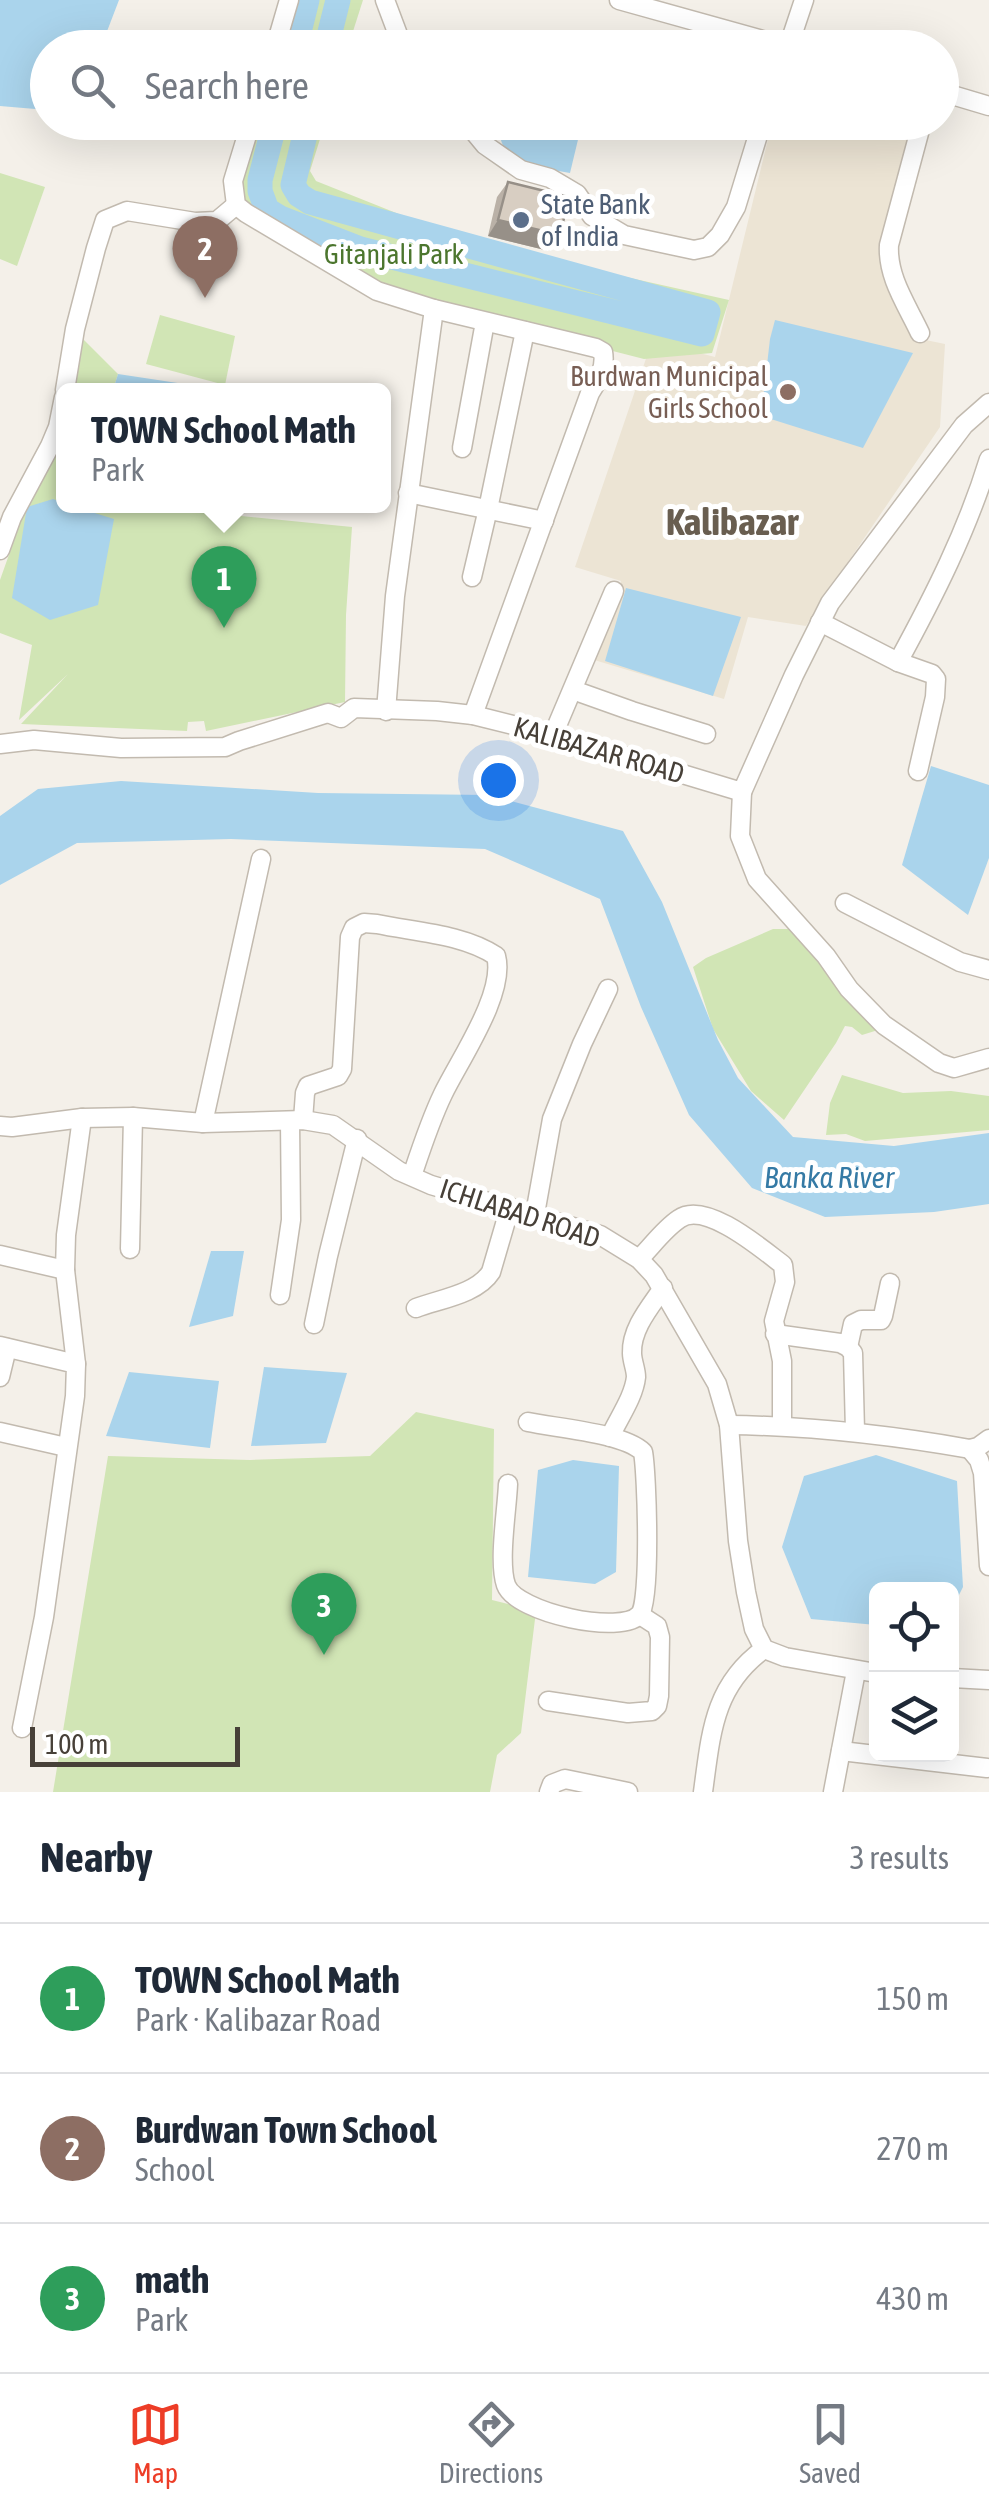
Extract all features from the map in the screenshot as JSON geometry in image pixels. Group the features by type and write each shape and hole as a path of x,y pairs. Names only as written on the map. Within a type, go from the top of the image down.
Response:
{"street":[{"path":"280,30 289,0"},
{"path":"384,0 396,30"},
{"path":"619,0 728,30"},
{"path":"794,30 804,0"},
{"path":"959,97 989,106"},
{"path":"246,140 233,181 236,205 246,213 378,291 603,352 600,376 590,393 473,715"},
{"path":"482,140 521,170 550,178 576,194 592,216 624,236 694,250 708,247 720,235 736,207 756,140"},
{"path":"917,140 888,262 920,333"},
{"path":"67,383 75,330 106,220 126,211 194,222 217,220 236,205"},
{"path":"386,711 395,596 434,309"},
{"path":"462,448 486,322"},
{"path":"472,577 525,331"},
{"path":"989,404 964,424 830,603 742,792 740,836 757,880 884,1025 939,1063 954,1068 989,1058"},
{"path":"0,550 12,517 56,432"},
{"path":"898,662 950,566 989,459"},
{"path":"408,494 544,521"},
{"path":"554,735 614,591"},
{"path":"820,622 936,679 918,771"},
{"path":"572,690 706,734"},
{"name":"KALIBAZAR ROAD","path":"0,744 34,740 121,748 225,747 328,713 341,718 354,708 437,711 473,715 554,735 742,792"},
{"path":"203,1122 261,859"},
{"path":"844,903 960,962 989,970"},
{"path":"280,1295 291,1220 297,1120 308,1086 338,1076 342,1069 350,937 354,928 364,924 461,940 496,956 499,967 491,1000 427,1132 412,1176"},
{"path":"535,1214 552,1119 608,989"},
{"path":"130,1249 133,1117"},
{"name":"ICHLABAD ROAD","path":"0,1126 133,1117 333,1124 399,1171 431,1185 600,1235 640,1259 662,1288 717,1384 729,1425 746,1592 754,1629 764,1648"},
{"path":"22,1728 44,1616 75,1396 76,1364 65,1270 82,1118"},
{"path":"314,1324 356,1140"},
{"path":"416,1308 486,1280 510,1207"},
{"path":"640,1259 687,1215 721,1223 783,1265 785,1282 776,1309 782,1361 782,1426"},
{"path":"0,1256 65,1270"},
{"path":"848,1346 853,1324 880,1320 883,1316 890,1283"},
{"path":"610,1437 636,1378 632,1355 638,1327 662,1288"},
{"path":"776,1334 848,1346 854,1361 855,1432"},
{"path":"0,1377 3,1347 76,1364"},
{"path":"508,1484 503,1566 512,1595 540,1611 566,1617 618,1622 632,1621 640,1615 646,1589 645,1460 640,1448 610,1437 528,1422"},
{"path":"729,1425 855,1432 970,1449 989,1439"},
{"path":"0,1432 66,1446"},
{"path":"970,1449 983,1473 989,1566"},
{"path":"548,1701 628,1713 652,1711 658,1696 660,1636 657,1626 640,1615"},
{"path":"702,1792 712,1724 721,1700 746,1662 764,1648 785,1657 869,1672"},
{"path":"833,1792 856,1671"},
{"path":"959,1678 989,1680"},
{"path":"841,1751 987,1768"},
{"path":"549,1792 552,1784 565,1779 628,1792"}],"shaded area":[{"name":"Burdwan Municipal Girls School","path":"768,140 912,140 879,260 916,338 945,344 940,427 806,626 748,617 724,699 591,659 621,581 575,567 652,341 715,357"}],"green space":[{"path":"288,0 363,0 353,30 279,30"},
{"name":"Gitanjali Park","path":"248,140 320,140 310,171 316,181 469,242 729,300 712,353 644,359 377,291 236,205"},
{"path":"0,173 45,187 17,266 0,259"},
{"path":"160,315 235,336 225,383 146,364"},
{"path":"75,331 118,374 115,383 67,383"},
{"path":"56,422 56,513 212,513 352,527 345,702 206,731 204,721 188,722 187,731 21,724 68,674 19,720 32,645 0,633 0,580"},
{"path":"773,929 793,929 878,1030 862,1035 845,1026 784,1120 751,1091 713,1029 693,967"},
{"path":"842,1075 903,1093 951,1091 989,1096 989,1130 865,1141 846,1134 826,1135 830,1103"},
{"path":"416,1412 494,1429 492,1600 536,1611 521,1733 497,1755 490,1792 53,1792 108,1456 250,1460 370,1456"}],"water":[{"path":"0,0 119,0 108,30 30,30 30,109 0,106"},
{"path":"501,140 578,140 570,173 522,162"},
{"path":"775,320 913,353 863,448 761,416"},
{"path":"118,374 178,383 115,383"},
{"path":"53,499 56,513 95,513 114,519 98,605 50,620 12,598 27,507"},
{"path":"626,588 741,617 713,696 605,661"},
{"path":"931,766 989,785 989,858 968,915 902,865"},
{"name":"Banka River","path":"121,781 318,793 488,795 623,831 662,902 718,1040 738,1078 793,1137 894,1146 989,1133 989,1204 934,1212 825,1217 752,1188 689,1115 641,1007 600,899 485,849 231,839 77,843 0,885 0,816 38,789"},
{"path":"211,1251 244,1251 233,1316 189,1327"},
{"path":"264,1367 347,1373 326,1443 251,1446"},
{"path":"129,1372 219,1381 210,1448 106,1436"},
{"path":"876,1455 957,1481 963,1587 959,1595 959,1582 869,1582 869,1624 811,1619 782,1547 804,1476"},
{"path":"573,1460 619,1466 616,1572 595,1584 528,1577 538,1470"}],"building":[{"path":"508,182 569,197 560,235 498,220"}],"waterway":[{"path":"300,30 307,0"},
{"path":"330,30 338,0"},
{"path":"270,140 260,191 267,210 280,218 360,249 702,334 708,312 310,202 293,185 304,140"}],"place":[{"name":"State Bank of India","path":"521,220"},
{"name":"Burdwan Town School","path":"205,298"},
{"name":"Burdwan Municipal Girls School","path":"788,392"},
{"name":"TOWN School Math","path":"224,628"},
{"name":"math","path":"324,1655"}],"district":[{"name":"Kalibazar","path":"732,522"}]}
